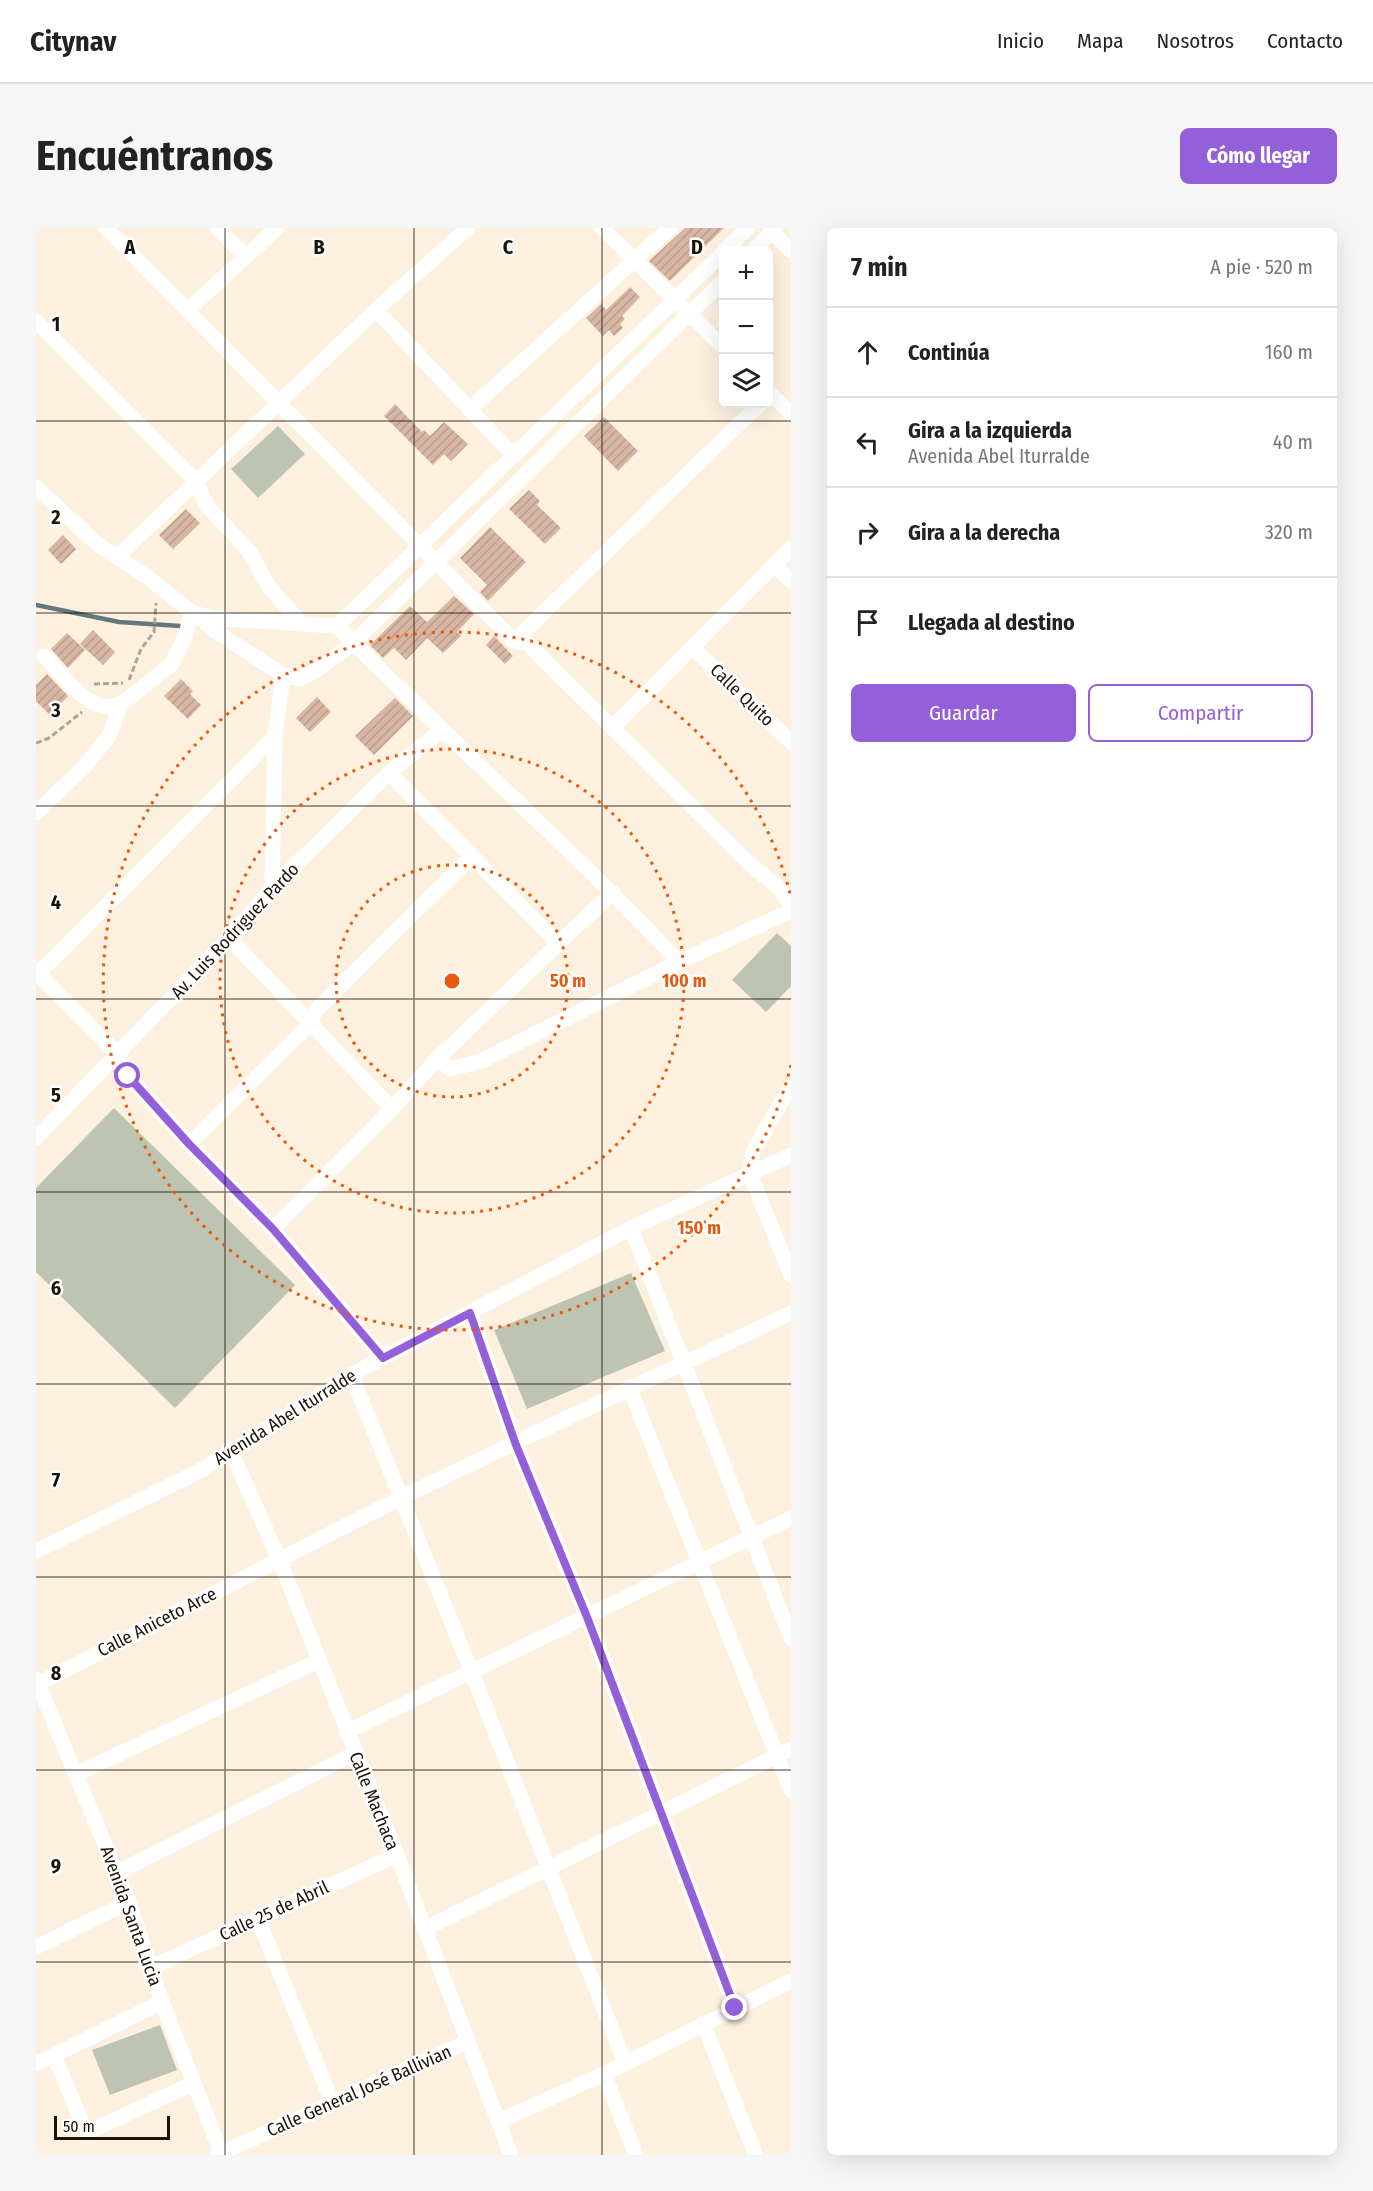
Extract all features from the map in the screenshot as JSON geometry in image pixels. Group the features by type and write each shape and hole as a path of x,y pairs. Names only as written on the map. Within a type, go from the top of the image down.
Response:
{"street":[{"path":"106,228 418,547 514,641 527,643 753,867 776,885 791,904"},
{"path":"216,228 246,257"},
{"path":"188,310 277,228"},
{"path":"117,558 376,310 468,228"},
{"path":"602,228 719,344"},
{"path":"471,408 670,228"},
{"path":"729,246 748,228"},
{"path":"757,246 774,230 791,251"},
{"path":"337,626 719,256"},
{"path":"36,487 97,544 150,579 191,612 282,675 300,680 353,643 719,284"},
{"path":"376,310 512,454"},
{"path":"36,321 196,481 207,506 249,551 269,587 302,624"},
{"path":"773,400 791,414"},
{"path":"514,641 755,408"},
{"path":"613,727 791,548"},
{"path":"774,565 791,581"},
{"path":"191,612 230,620 268,619 337,626 441,730 613,892 679,962"},
{"path":"44,657 90,702 97,706 111,708 121,704 171,665 186,635 191,612"},
{"name":"Calle Quito","path":"693,648 791,742"},
{"path":"272,888 275,736 282,675"},
{"path":"36,813 85,766 109,736 121,704"},
{"name":"Av. Luis Rodriguez Pardo","path":"36,1138 119,1055 229,938 272,888 389,773 441,730"},
{"path":"275,736 37,973 119,1055 128,1076 189,1144 273,1229 383,1358"},
{"path":"389,773 558,943"},
{"path":"189,1144 310,1024 316,1010 471,857"},
{"path":"273,1229 392,1109 438,1058 613,892"},
{"path":"438,1058 450,1070 481,1061 679,962 791,911"},
{"path":"229,938 392,1109"},
{"path":"791,1086 753,1151 750,1174 791,1275"},
{"name":"Avenida Abel Iturralde","path":"36,1551 198,1472 351,1374 631,1228 791,1155"},
{"path":"631,1228 791,1638"},
{"path":"470,1313 516,1445 587,1617 735,2008"},
{"name":"Calle Aniceto Arce","path":"37,1683 402,1498 516,1445 629,1387 684,1364 791,1313"},
{"path":"351,1374 472,1673 625,2063"},
{"path":"629,1387 699,1563 784,1752 791,1790"},
{"name":"Calle Machaca","path":"231,1449 279,1559 354,1754 397,1855 467,2042 500,2121 507,2154"},
{"path":"346,1732 791,1518"},
{"path":"76,1774 318,1662"},
{"name":"Avenida Santa Lucia","path":"37,1683 129,1902 162,2002 220,2154"},
{"path":"424,1929 661,1815 784,1752"},
{"path":"116,1873 354,1754"},
{"name":"Calle 25 de Abril","path":"152,1967 397,1855"},
{"path":"36,1947 129,1902"},
{"path":"258,1919 333,2104"},
{"path":"500,2121 625,2063 791,1981"},
{"path":"36,2064 162,2002"},
{"path":"703,2023 756,2155"},
{"name":"Calle General José Ballivian","path":"220,2154 467,2042"},
{"path":"54,2055 86,2133 194,2083"},
{"path":"604,2073 636,2155"}],"path":[{"path":"90,683 118,684 129,680 141,649 154,632 156,615"},
{"path":"36,743 49,738 80,712 97,706"}],"green space":[{"path":"278,426 305,454 258,498 231,469"},
{"path":"777,933 791,946 791,986 766,1012 732,980"},
{"path":"114,1108 295,1285 175,1408 36,1272 36,1188"},
{"path":"631,1273 665,1351 527,1409 494,1330"},
{"path":"160,2025 177,2070 110,2095 92,2050"}],"building":[{"path":"685,228 724,228 670,281 649,261"},
{"path":"630,287 640,297 622,316 625,319 620,324 623,328 614,336 609,330 603,336 586,318 601,304 606,310"},
{"path":"395,404 422,432 424,430 430,436 444,422 468,444 451,461 444,454 433,465 384,416"},
{"path":"604,417 638,451 618,471 584,436"},
{"path":"529,490 540,501 537,505 561,528 545,544 509,509"},
{"path":"186,509 200,523 173,549 159,535"},
{"path":"490,527 526,562 488,601 480,592 487,585 460,558"},
{"path":"63,535 76,549 61,564 48,550"},
{"path":"454,596 474,614 457,632 461,636 443,653 427,638 406,660 394,648 383,658 370,645 410,606 427,622"},
{"path":"93,630 115,652 103,665 80,644"},
{"path":"67,633 85,650 68,668 51,649"},
{"path":"494,636 513,656 505,664 486,645"},
{"path":"47,674 68,696 50,715 36,701 36,685"},
{"path":"181,679 193,691 190,694 201,705 188,719 164,696"},
{"path":"317,697 331,712 310,732 296,718"},
{"path":"395,698 413,716 374,755 355,736"}],"waterway":[{"path":"36,605 119,622 180,626"}],"route":[{"path":"128,1076 189,1144 273,1229 383,1358 470,1313 516,1445 587,1617 735,2008"}]}
